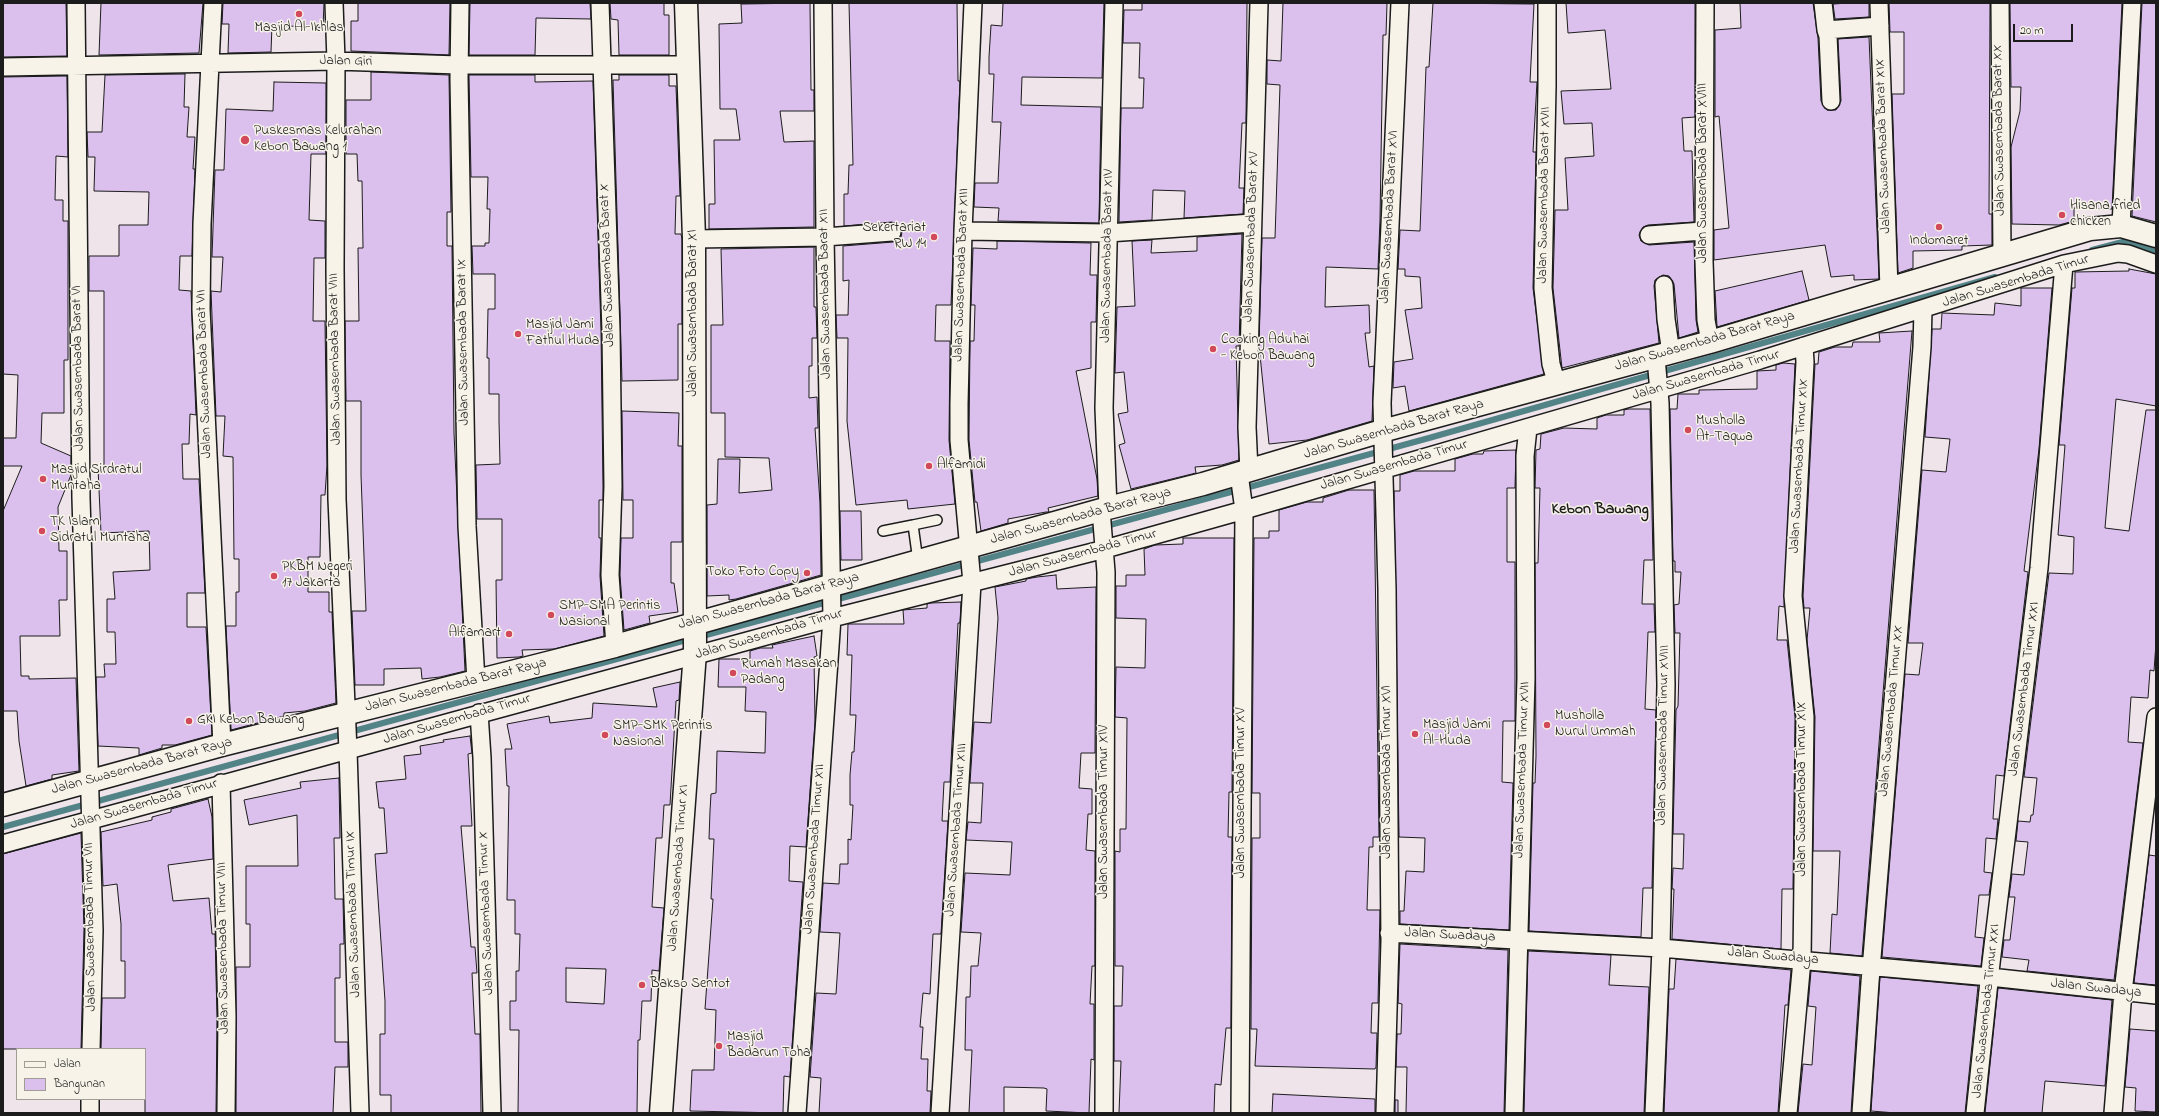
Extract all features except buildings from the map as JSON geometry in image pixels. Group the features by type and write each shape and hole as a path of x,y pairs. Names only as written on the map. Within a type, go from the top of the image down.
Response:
{"street":[{"name":"Jalan Swasembada Barat VI","path":"76,3 81,498 89,784"},
{"name":"Jalan Swasembada Barat VII","path":"213,3 202,224 202,308 222,745"},
{"name":"Jalan Swasembada Barat VIII","path":"334,3 336,61 335,276 337,499 346,718"},
{"name":"Jalan Swasembada Barat IX","path":"460,3 459,65 467,526 476,681"},
{"name":"Jalan Swasembada Barat X","path":"600,3 611,355 613,486 610,575 615,646"},
{"name":"Jalan Swasembada Barat XI","path":"686,3 694,239 695,627"},
{"name":"Jalan Swasembada Barat XII","path":"823,3 825,237 831,552 830,588"},
{"name":"Jalan Swasembada Barat XIII","path":"970,551 959,440 958,404 963,231 973,3"},
{"name":"Jalan Swasembada Barat XIV","path":"1104,512 1104,408 1114,3"},
{"name":"Jalan Swasembada Barat XV","path":"1242,474 1247,427 1259,3"},
{"name":"Jalan Swasembada Barat XVI","path":"1382,435 1400,3"},
{"name":"Jalan Swasembada Barat XVII","path":"1547,3 1548,86 1543,288 1551,364 1557,385"},
{"name":"Jalan Swasembada Barat XVIII","path":"1705,3 1703,231 1706,320 1710,342"},
{"path":"1823,3 1828,36 1831,101"},
{"name":"Jalan Swasembada Barat XIX","path":"1879,3 1889,289"},
{"name":"Jalan Swasembada Barat XX","path":"2000,3 2002,256"},
{"path":"2121,226 2132,3"},
{"path":"1826,30 1880,26"},
{"name":"Jalan Giri","path":"3,66 336,61 459,65 688,65"},
{"path":"963,231 1108,232 1252,223"},
{"name":"Jalan Swasembada Barat Raya","path":"3,805 89,784 222,745 346,718 476,681 695,627 918,561 970,551 1557,385 1661,368 1710,342 2090,229 2121,226 2156,236"},
{"path":"1649,235 1703,231"},
{"path":"694,239 825,237 892,232"},
{"name":"Jalan Swasembada Timur","path":"3,844 831,616 1244,508 1383,464 1528,428 1661,368 1804,346 1923,310 2064,264 2118,253 2128,254 2156,264"},
{"name":"Jalan Swasembada Timur XXI","path":"1975,1113 1990,977 2040,568 2064,264"},
{"name":"Jalan Swasembada Timur XVIII","path":"1654,1113 1661,948 1666,685 1661,368 1666,320 1664,285"},
{"name":"Jalan Swasembada Timur XX","path":"1861,1113 1871,966 1921,355 1923,310"},
{"name":"Jalan Swasembada Timur XIX","path":"1788,1113 1802,960 1805,717 1793,596 1805,362 1804,346"},
{"name":"Jalan Swasembada Timur XVII","path":"1514,1113 1517,940 1526,678 1525,456 1528,428"},
{"name":"Jalan Swasembada Timur XVI","path":"1382,435 1387,590 1390,933 1385,1113"},
{"name":"Jalan Swasembada Timur XV","path":"1240,1113 1244,508 1242,474"},
{"name":"Jalan Swasembada Timur XIV","path":"1104,512 1106,572 1104,1113"},
{"name":"Jalan Swasembada Timur XIII","path":"940,1113 972,580 970,551"},
{"name":"Jalan Swasembada Timur XII","path":"797,1113 831,616 830,588"},
{"name":"Jalan Swasembada Timur XI","path":"661,1113 695,654 695,627"},
{"name":"Jalan Swasembada Timur X","path":"479,713 482,758 492,1113"},
{"path":"2113,1113 2123,992 2156,717"},
{"name":"Jalan Swasembada Timur IX","path":"346,718 360,1113"},
{"name":"Jalan Swasembada Timur VIII","path":"221,783 226,1017 226,1113"},
{"name":"Jalan Swasembada Timur VII","path":"89,784 94,930 91,1048"},
{"name":"Jalan Swadaya","path":"1390,933 1661,948 1990,977 2156,995"},
{"path":"90,1100 90,1113"}],"lane":[{"path":"883,531 937,520"},
{"path":"912,525 918,561"}],"waterway":[{"path":"2092,250 2126,241 2156,252"},
{"path":"699,637 1429,438 1995,277"},
{"path":"3,827 690,639"}],"place":[{"name":"Masjid Al-Ikhlas","path":"299,14"},
{"name":"Puskesmas Kelurahan Kebon Bawang 1","path":"245,140"},
{"name":"Hisana fried chicken","path":"2062,215"},
{"name":"Indomaret","path":"1939,227"},
{"name":"Sekertariat RW 14","path":"934,237"},
{"name":"Masjid Jami Fathul Huda","path":"518,334"},
{"name":"Cooking Aduhai - Kebon Bawang","path":"1213,349"},
{"name":"Musholla At-Taqwa","path":"1688,430"},
{"name":"Alfamidi","path":"929,466"},
{"name":"Masjid Sirdratul Muntaha","path":"43,479"},
{"name":"TK Islam Sidratul Muntaha","path":"42,531"},
{"name":"Toko Foto Copy","path":"807,573"},
{"name":"PKBM Negeri 17 Jakarta","path":"274,576"},
{"name":"SMP-SMA Perintis Nasional","path":"551,615"},
{"name":"Alfamart","path":"509,634"},
{"name":"Rumah Masakan Padang","path":"733,673"},
{"name":"GKI Kebon Bawang","path":"189,721"},
{"name":"Musholla Nurul Ummah","path":"1547,725"},
{"name":"Masjid Jami Al-Huda","path":"1415,734"},
{"name":"SMP-SMK Perintis Nasional","path":"605,735"},
{"name":"Bakso Sentot","path":"642,985"},
{"name":"Masjid Badarun Toha","path":"719,1046"}],"district":[{"name":"Kebon Bawang","path":"1600,510"}]}
